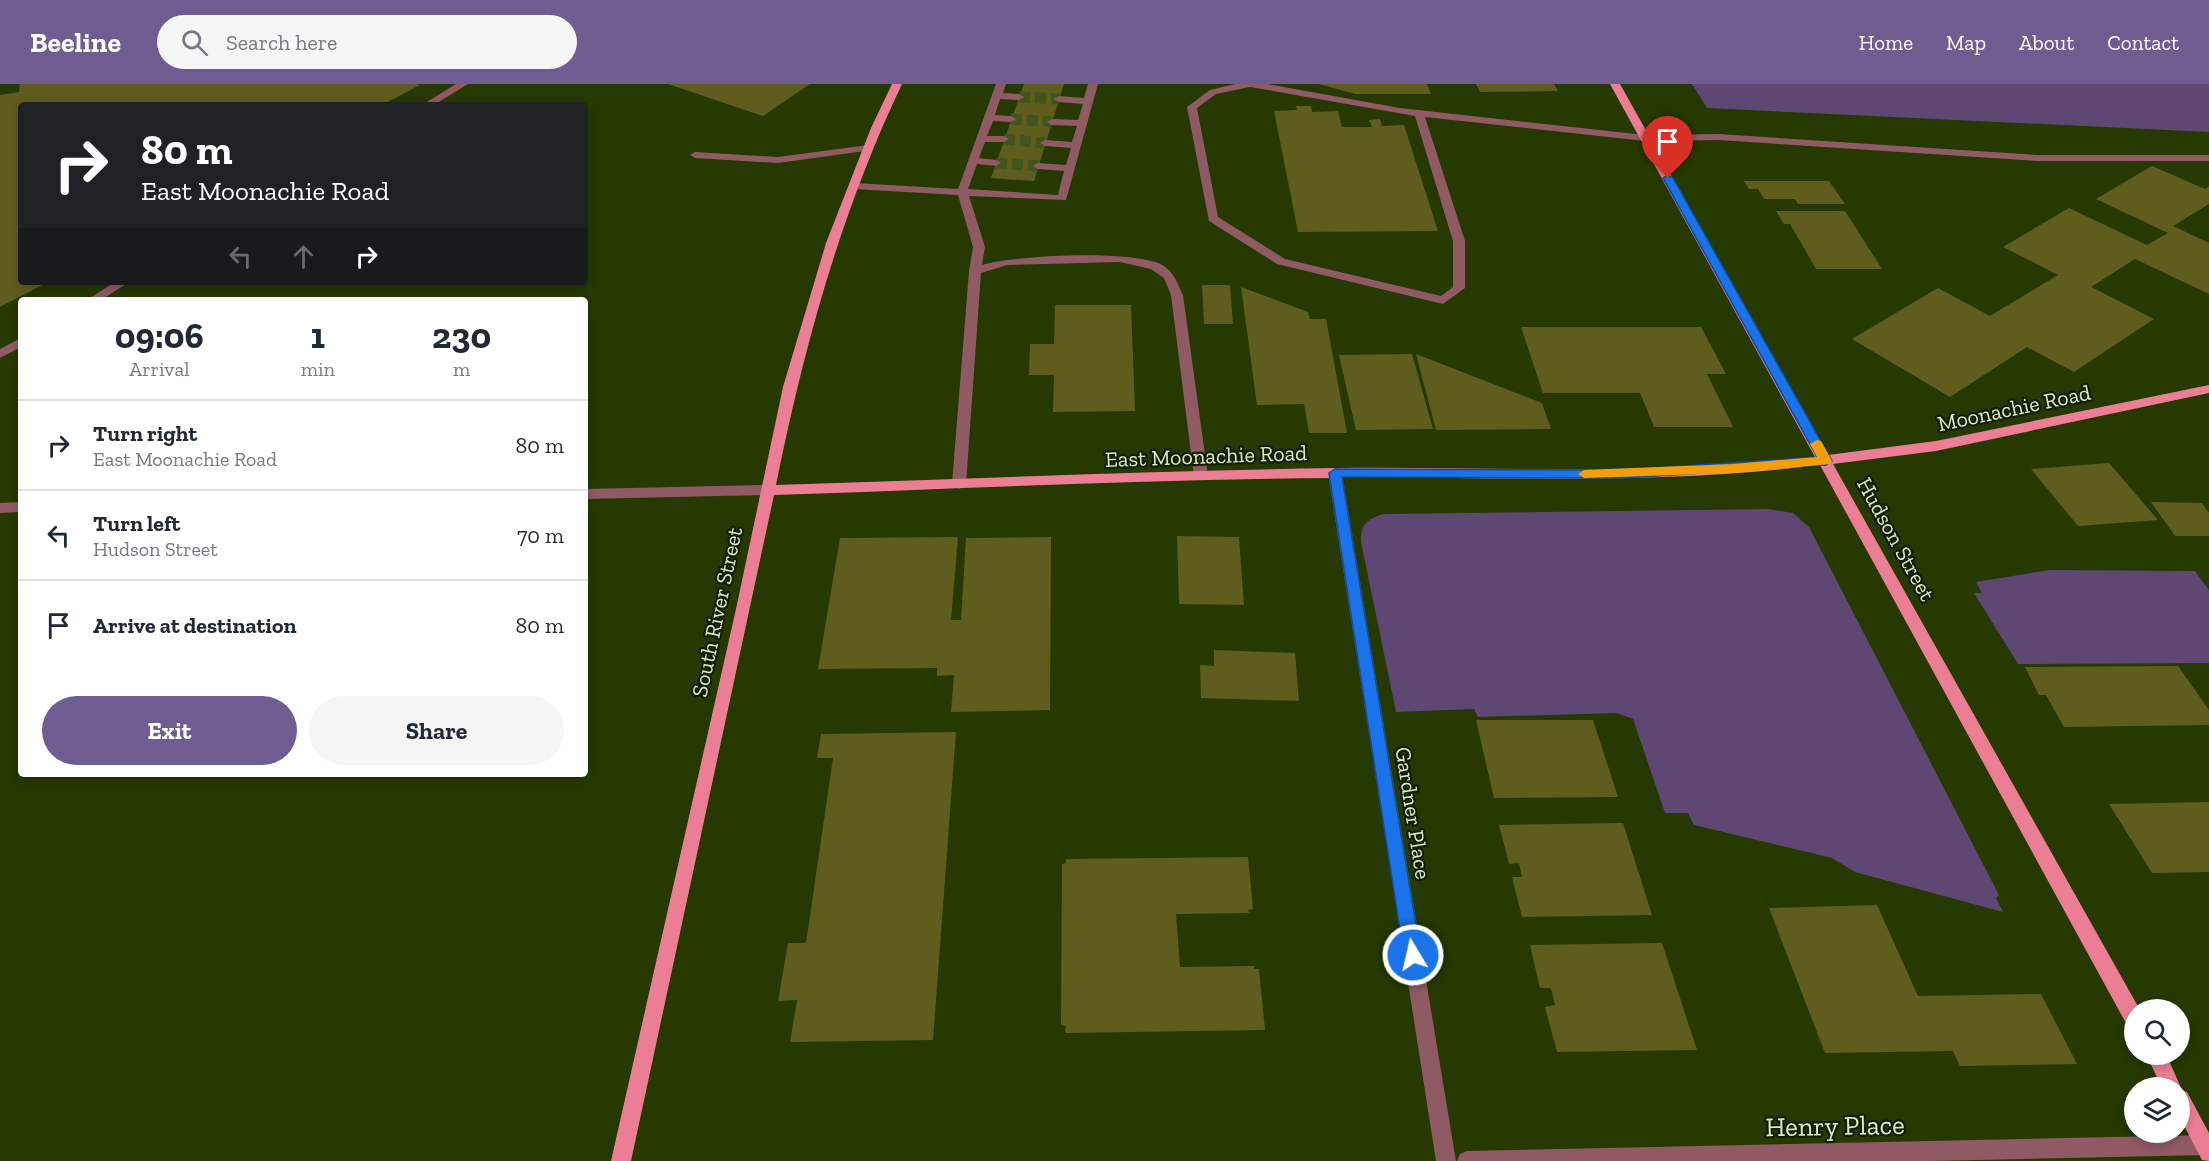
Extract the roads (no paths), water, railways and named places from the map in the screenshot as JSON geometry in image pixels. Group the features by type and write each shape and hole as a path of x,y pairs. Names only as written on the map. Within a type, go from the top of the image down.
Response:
{"main road":[{"name":"South River Street","path":"621,1161 744,609 789,387 832,243 868,148 897,84"},
{"name":"Hudson Street","path":"1616,84 2124,1000"},
{"name":"Moonachie Road","path":"1826,461 1935,446 2209,389"},
{"name":"East Moonachie Road","path":"767,490 1335,473 1625,474 1826,461"},
{"path":"2190,1118 2207,1149"}],"street":[{"path":"432,102 463,84"},
{"path":"959,484 975,271 979,247 962,192 1001,84"},
{"path":"854,186 1062,198 1093,84"},
{"path":"1419,113 1460,241 1459,288 1443,300 1281,262 1213,219 1192,107 1213,92 1249,84 1419,113 1645,138 1719,137 2037,158 2209,158"},
{"path":"997,96 1019,97"},
{"path":"1059,99 1088,101"},
{"path":"989,118 1011,119"},
{"path":"1052,122 1082,123"},
{"path":"982,139 1004,139"},
{"path":"1045,142 1076,145"},
{"path":"695,154 778,160 868,148"},
{"path":"973,161 996,163"},
{"path":"1038,166 1070,168"},
{"path":"975,271 1006,262 1119,259 1155,266 1169,276 1176,295 1201,477"},
{"path":"98,297 118,285"},
{"path":"0,354 18,344"},
{"name":"Gardner Place","path":"1335,473 1446,1161"},
{"path":"588,494 767,490"},
{"path":"0,508 18,507"},
{"name":"Henry Place","path":"1467,1161 1768,1158 2207,1149"}],"tunnel":[{"path":"1019,97 1059,99"},
{"path":"1011,119 1052,122"},
{"path":"1004,139 1045,143"},
{"path":"996,163 1038,166"}]}
